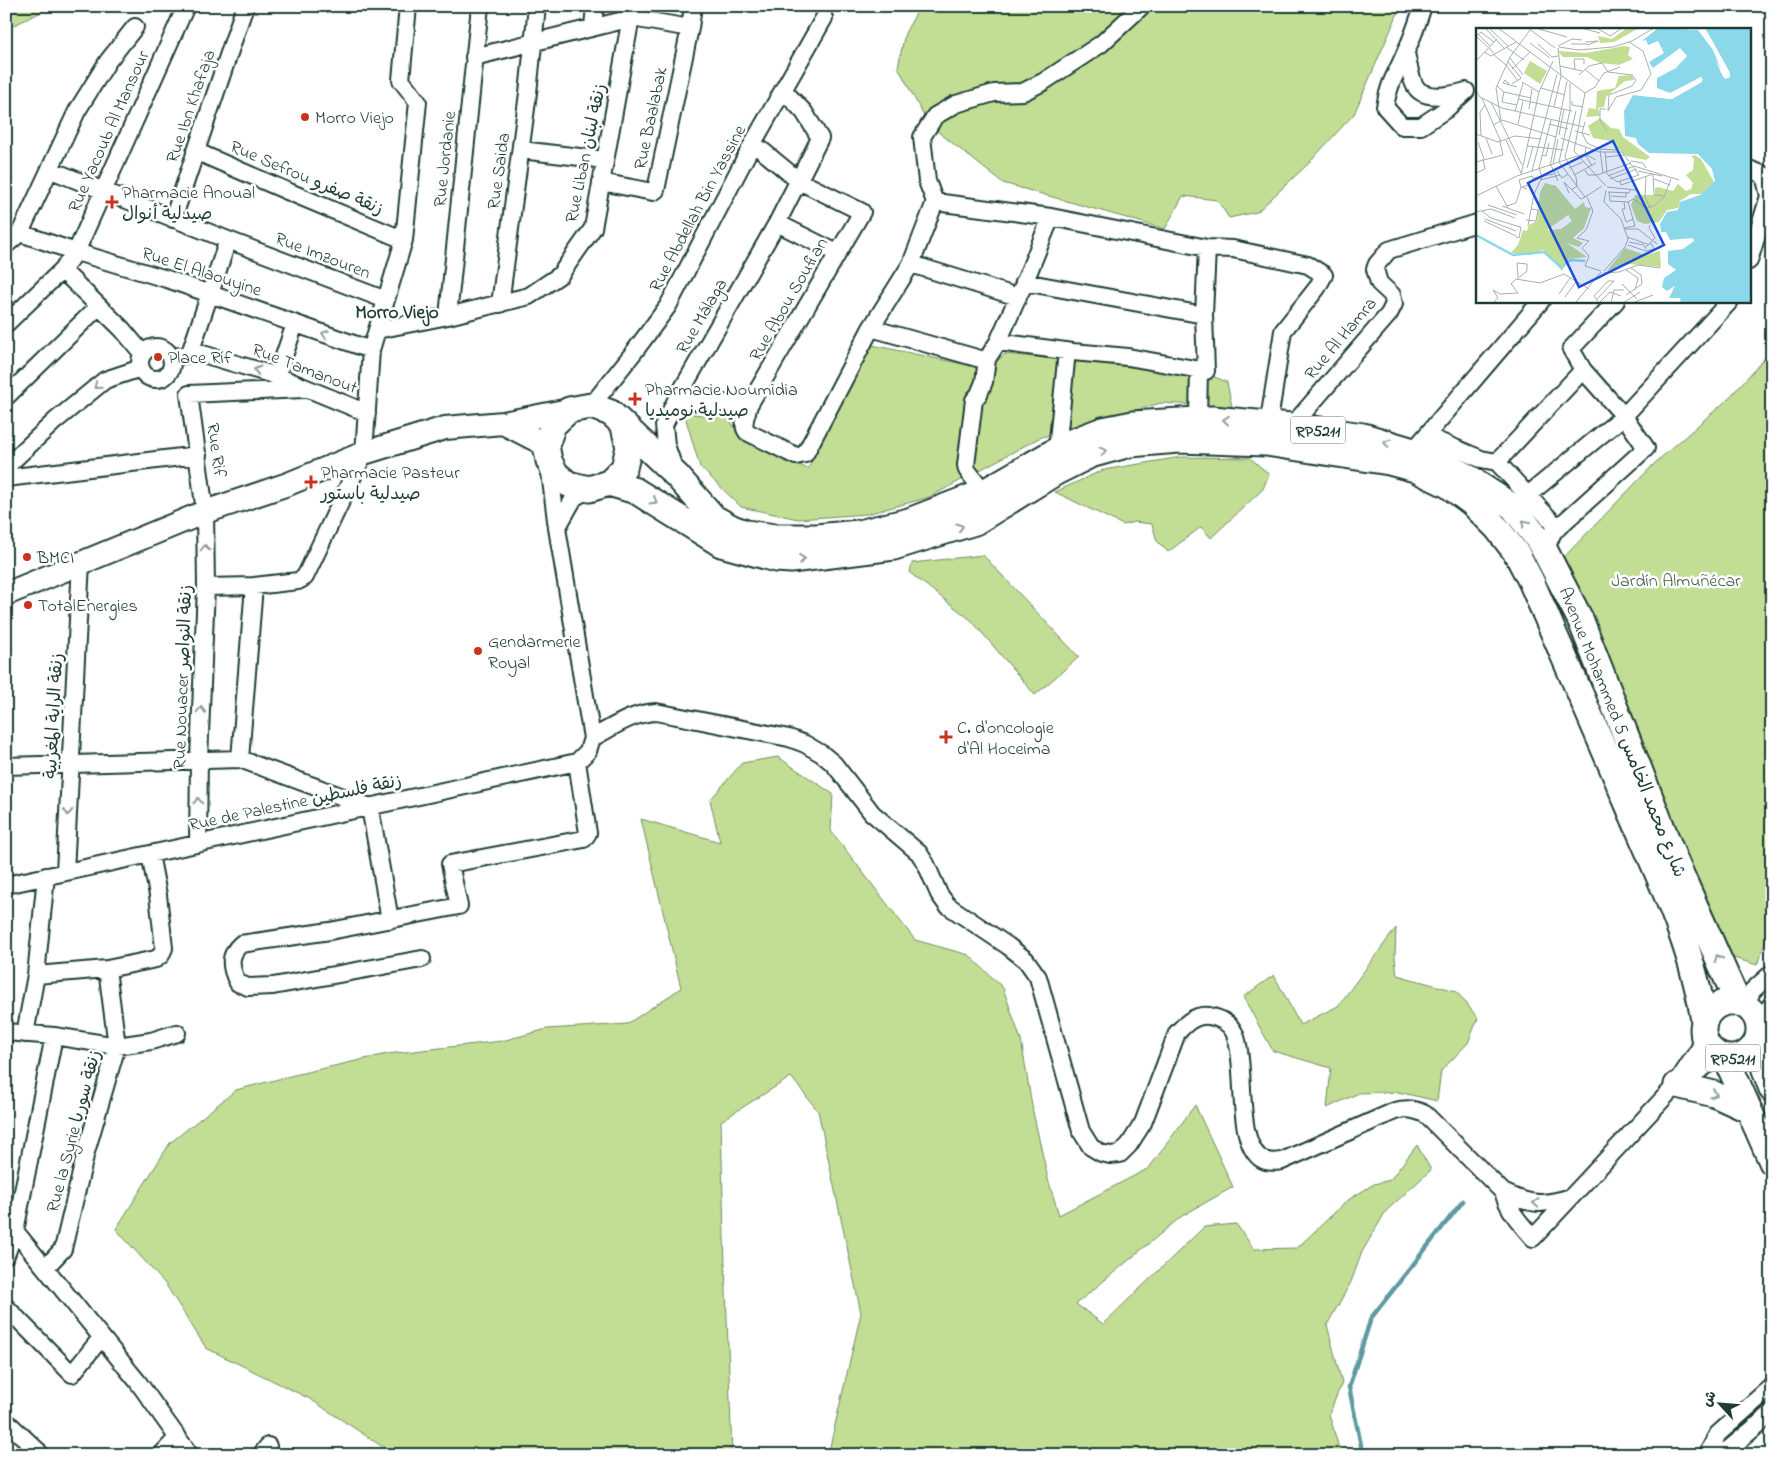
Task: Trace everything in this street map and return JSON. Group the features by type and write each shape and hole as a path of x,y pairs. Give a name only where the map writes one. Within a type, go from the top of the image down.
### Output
{"main road":[{"path":"580,408 611,413 624,427 629,447 624,468 599,486 568,484 556,474 547,453 553,425 580,408"},
{"name":"Avenue Mohammed 5 شارع محمد الخامس","path":"624,427 677,476 714,518 746,533 775,537 816,537 859,533 910,522 984,492 1071,442 1103,430 1133,424 1212,419 1275,431 1416,469 1448,485 1472,503 1497,528 1517,554 1531,581 1653,862 1686,947 1714,1044 1749,1110 1772,1162"},
{"name":"Avenue Mohammed 5 شارع محمد الخامس","path":"599,486 636,491 721,544 791,560 894,547 975,522 1056,472 1090,455 1130,444 1275,431 1363,436 1420,444 1442,463 1458,471 1513,507 1545,551 1581,620 1675,861 1754,1013 1762,1064 1772,1089"},
{"name":"RP5211","path":"1730,1002 1754,1013 1757,1042 1752,1050 1735,1058 1714,1044 1714,1008 1721,1003 1730,1002"},
{"path":"1676,1086 1714,1094 1749,1110"}],"street":[{"name":"Rue Yacoub Al Mansour","path":"6,324 62,270 76,252 186,6"},
{"name":"Rue Ibn Khafaja","path":"173,218 245,6"},
{"path":"206,588 254,586 298,581 305,576 364,454 371,350 404,240 418,102 401,80 408,6"},
{"name":"Rue Jordanie","path":"448,316 480,6"},
{"name":"Rue Saida","path":"500,304 537,6"},
{"path":"593,27 595,6"},
{"path":"474,57 593,27 633,12 690,28 693,6"},
{"path":"987,359 984,360 871,328 910,264 935,202 927,181 922,137 935,116 956,104 994,93 1023,92 1043,82 1101,44 1142,6"},
{"path":"1423,6 1406,53 1387,91 1385,107 1402,126 1421,126 1472,90"},
{"name":"Rue Liban زنقة لبنان","path":"377,330 448,316 529,296 560,275 592,228 633,12"},
{"name":"Rue Abdellah Bin Yassine","path":"580,408 634,352 668,306 753,143 824,18"},
{"path":"6,245 20,233 77,111 108,61 135,26"},
{"name":"Rue Baalabak","path":"601,182 653,192 656,190 690,28"},
{"path":"1406,53 1415,86 1422,92 1447,96 1472,90"},
{"name":"Rue Málaga","path":"677,476 666,445 664,425 676,400 777,223 820,138 804,112 783,90"},
{"path":"753,143 799,180"},
{"path":"520,150 605,160"},
{"name":"Rue Sefrou زنقة صفرو","path":"195,151 404,240"},
{"path":"1750,168 1764,175 1769,196 1750,258"},
{"name":"Rue Imzouren","path":"51,170 386,300"},
{"name":"Rue Abou Soufian","path":"799,180 862,212 749,405 744,429 796,456 805,454 871,328"},
{"path":"935,202 1051,217 1207,248 1233,249 1308,265 1324,275 1317,288 1283,331 1275,431"},
{"path":"984,492 967,470 966,465 974,400 984,382 987,359 998,342 1051,217"},
{"path":"777,223 837,254"},
{"name":"Rue Al Hamra","path":"1275,431 1389,314 1394,304 1392,295 1379,283 1375,269 1389,250 1476,223"},
{"name":"Rue El Alaouyine","path":"20,233 210,293 371,350"},
{"path":"172,358 190,352 228,240"},
{"path":"998,342 1067,352 1128,357 1206,371 1204,315 1207,248"},
{"path":"910,264 1018,297"},
{"path":"6,466 55,421 104,380 142,361 150,348 160,347 169,353 172,358 171,370 162,378 148,376 142,361 122,329 62,270"},
{"path":"1024,282 1204,315"},
{"path":"1540,302 1420,444 1497,462 1558,528"},
{"path":"1545,551 1554,532 1646,448 1624,416 1583,370 1571,349 1615,302"},
{"path":"1528,495 1624,416 1729,302"},
{"path":"6,396 99,306"},
{"path":"277,376 295,324"},
{"name":"Rue Tamanout","path":"190,352 196,352 277,376 367,413"},
{"path":"1057,450 1067,352"},
{"path":"1198,420 1199,369"},
{"path":"1497,462 1583,370"},
{"path":"167,375 188,394 307,389"},
{"name":"Rue Rif","path":"188,394 205,512"},
{"path":"676,400 749,405"},
{"path":"6,594 205,512 288,484 364,454 445,428 503,423 580,408"},
{"path":"422,959 273,986 248,987 238,983 233,974 232,960 233,951 241,944 330,931 459,906 450,864 584,839 588,833 586,751 547,453 503,423"},
{"path":"6,478 198,455"},
{"path":"557,528 574,498 599,486"},
{"name":"Rue Nouacer زنقة النواصر","path":"198,844 199,759 206,588 205,512"},
{"name":"زنقة الراية المغربية","path":"65,872 81,562"},
{"path":"240,759 254,586"},
{"name":"Rue de Palestine زنقة فلسطين","path":"6,885 370,807 586,751 630,717 646,712 656,712 789,738 805,744 834,764 872,813 919,853 939,894 947,905 1026,960 1038,977 1081,1131 1091,1147 1100,1153 1120,1154 1130,1145 1142,1123 1177,1034 1184,1025 1194,1018 1203,1016 1216,1017 1225,1022 1233,1031 1238,1047 1246,1130 1253,1150 1265,1160 1282,1161 1395,1111 1415,1109 1425,1114 1503,1192"},
{"path":"6,766 240,759 370,807 390,920"},
{"path":"36,975 107,969 156,959 161,954 164,948 158,895 150,854"},
{"path":"25,1034 36,975 46,876"},
{"name":"Rue la Syrie زنقة سوريا","path":"45,1268 63,1249 86,1152 117,1046 107,969"},
{"path":"1754,1013 1753,990 1772,973"},
{"path":"6,1032 54,1036 117,1046 151,1041 177,1033"},
{"path":"6,1255 54,1036"},
{"path":"1503,1192 1507,1206 1513,1216 1534,1238 1714,1044"},
{"path":"1676,1086 1714,1044"},
{"path":"1503,1192 1518,1200 1530,1203 1543,1204 1571,1198"},
{"path":"10,1230 45,1268 138,1382 190,1455"},
{"path":"6,1307 72,1374 101,1338"},
{"path":"1707,1454 1718,1434 1772,1386"},
{"path":"1707,1454 1729,1449 1772,1413"},
{"path":"7,1429 38,1453"},
{"path":"161,1455 178,1437"}],"green space":[{"path":"6,6 54,6 6,29"},
{"path":"920,6 1401,6 1354,114 1307,165 1257,212 1229,218 1217,200 1183,196 1165,229 1003,183 928,124 898,67 905,33"},
{"path":"872,345 987,369 1005,354 1210,375 1227,382 1232,407 1161,403 1039,438 930,497 867,514 798,519 741,507 700,467 684,413 729,418 739,436 808,469 822,438"},
{"name":"Jardín Almuñécar","path":"1772,350 1772,922 1757,965 1727,956 1563,558 1656,462 1727,400"},
{"path":"1181,457 1250,458 1269,474 1263,489 1211,538 1201,527 1168,552 1157,541 1152,524 1134,522 1123,525 1055,492 1103,470"},
{"path":"983,555 1079,657 1035,695 971,620 910,573 912,563"},
{"path":"778,757 833,794 831,831 915,940 969,955 1003,988 1021,1040 1033,1112 1048,1179 1059,1215 1149,1168 1195,1105 1233,1187 1182,1216 1076,1304 1103,1324 1204,1227 1236,1224 1254,1249 1297,1248 1348,1200 1374,1184 1390,1180 1417,1145 1431,1170 1386,1211 1362,1252 1351,1282 1327,1325 1342,1383 1329,1414 1341,1455 828,1455 861,1313 818,1111 791,1077 721,1121 732,1455 395,1455 310,1399 206,1348 166,1285 116,1229 170,1143 236,1090 387,1054 502,1041 547,1029 627,1024 681,988 641,819 720,842 710,800 742,763"},
{"path":"1396,928 1395,957 1397,975 1456,991 1478,1018 1468,1043 1441,1071 1437,1101 1398,1092 1359,1093 1327,1108 1331,1068 1273,1051 1243,997 1274,975 1300,1025 1338,1006"}],"waterway":[{"path":"1363,1455 1349,1387 1371,1318 1463,1201"}],"place":[{"name":"Morro Viejo","path":"305,117"},
{"name":"Pharmacie Anoual صيدلية أنوال","path":"112,202"},
{"name":"Place Rif","path":"158,357"},
{"name":"Pharmacie Noumidia صيدلية نوميديا","path":"635,399"},
{"name":"Pharmacie Pasteur صيدلية باستور","path":"311,482"},
{"name":"BMCI","path":"27,557"},
{"name":"TotalEnergies","path":"28,605"},
{"name":"Gendarmerie Royal","path":"478,651"},
{"name":"C. d'oncologie d'Al Hoceima","path":"946,737"}],"district":[{"name":"Morro Viejo","path":"397,311"}]}
